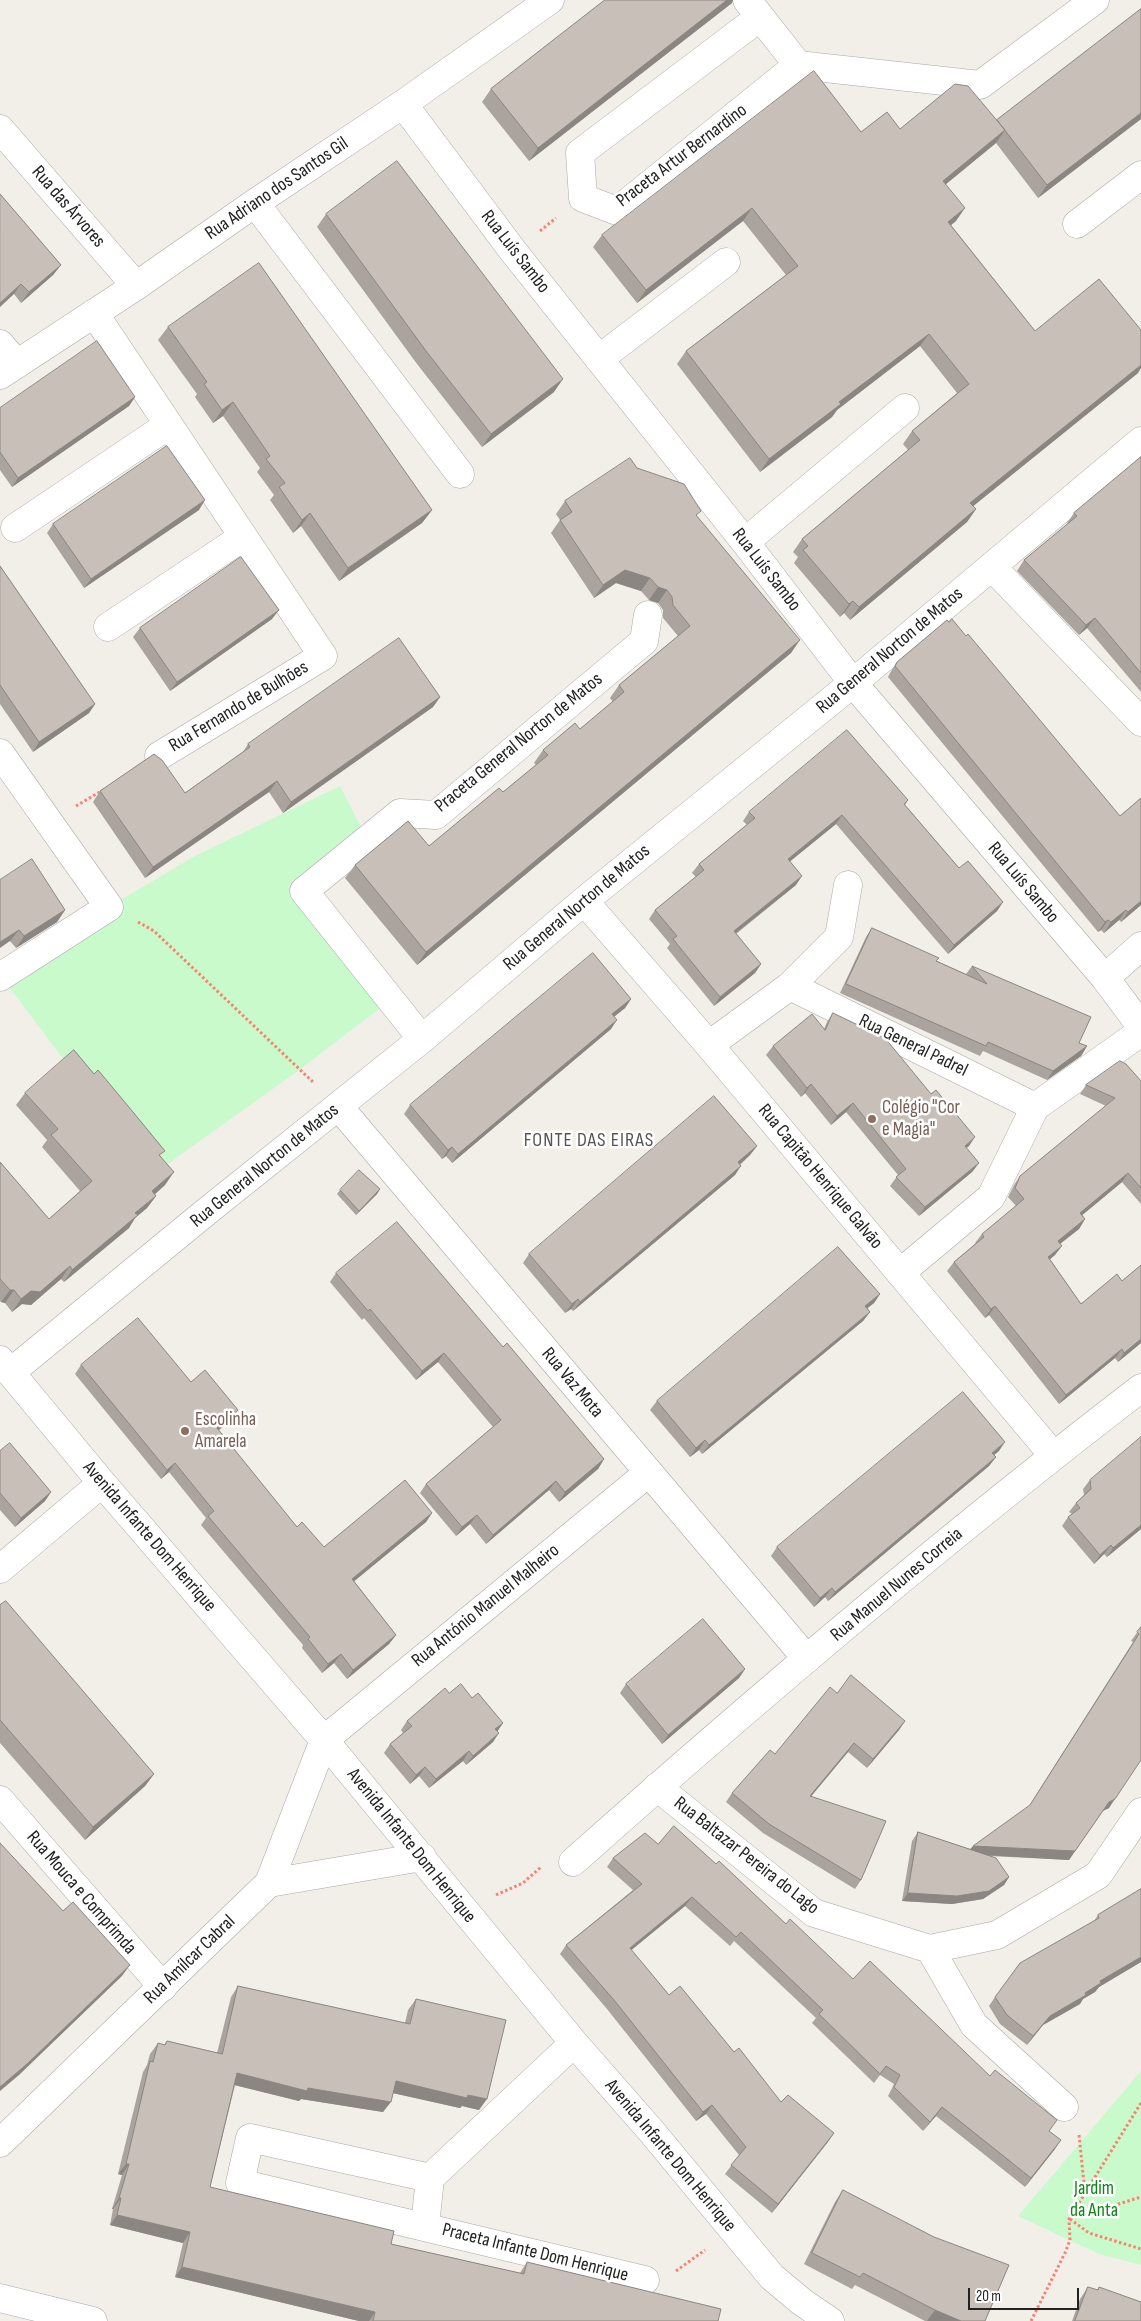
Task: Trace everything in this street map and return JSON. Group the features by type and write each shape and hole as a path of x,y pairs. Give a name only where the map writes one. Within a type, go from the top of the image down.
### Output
{"street":[{"name":"Rua Adriano dos Santos Gil","path":"6,361 94,313 136,286 255,203 403,104 550,0"},
{"path":"583,198 580,152 754,8 798,66 980,85 1095,0"},
{"name":"Praceta Artur Bernardino","path":"583,198 616,210 798,66"},
{"name":"Rua Luís Sambo","path":"403,104 513,251 745,542 853,683 1105,978 1141,1026"},
{"name":"Rua das Árvores","path":"0,129 136,286"},
{"path":"1077,224 1141,175"},
{"path":"255,203 460,474"},
{"path":"599,359 726,262"},
{"name":"Rua Fernando de Bulhões","path":"94,313 167,426 323,656 159,756"},
{"path":"745,542 905,408"},
{"path":"15,528 167,426"},
{"name":"Rua General Norton de Matos","path":"6,1366 206,1212 422,1040 584,901 853,683 1141,442"},
{"path":"108,627 243,537"},
{"path":"992,567 1141,722"},
{"name":"Praceta General Norton de Matos","path":"422,1040 304,891 400,813 436,814 644,641 648,615"},
{"path":"0,753 48,823 109,906 0,977"},
{"path":"709,1045 790,986 839,937 848,885"},
{"name":"Rua Capitão Henrique Galvão","path":"584,901 709,1045 1053,1456"},
{"path":"1105,978 1141,946"},
{"name":"Rua General Padrel","path":"790,986 1035,1107"},
{"path":"900,1274 991,1197 1035,1107 1141,1032"},
{"name":"Rua Vaz Mota","path":"339,1107 807,1659"},
{"name":"Avenida Infante Dom Henrique","path":"6,1366 102,1483 324,1740 574,2043 652,2132 772,2277 802,2302 830,2321"},
{"name":"Rua Manuel Nunes Correia","path":"579,1856 657,1786 807,1659 1053,1456 1141,1388"},
{"name":"Rua António Manuel Malheiro","path":"324,1740 648,1473"},
{"path":"0,1569 102,1483"},
{"name":"Rua Amílcar Cabral","path":"0,2143 268,1883 324,1740"},
{"name":"Rua Baltazar Pereira do Lago","path":"657,1786 814,1913 930,1949 997,1935 1098,1875 1141,1812"},
{"name":"Rua Mouca e Comprimda","path":"0,1800 162,1987"},
{"path":"268,1883 422,1857"},
{"path":"930,1949 974,2024 1064,2107"},
{"path":"430,2178 574,2043"},
{"name":"Praceta Infante Dom Henrique","path":"425,2226 430,2178 250,2138 240,2183 645,2280"},
{"path":"0,2298 94,2321"}],"path":[{"path":"513,251 583,198"},
{"path":"48,823 108,787"},
{"path":"109,906 154,931 339,1107"},
{"path":"464,1910 523,1883 552,1857 579,1856"},
{"path":"1031,2321 1070,2240 1069,2219 1141,2103"},
{"path":"1064,2107 1079,2129 1085,2193"},
{"path":"1069,2219 1141,2197"},
{"path":"1069,2219 1089,2233 1141,2250"},
{"path":"645,2280 670,2276 732,2230"}],"green space":[{"path":"340,786 362,829 304,891 391,1000 295,1073 151,1176 1,976 109,907 193,857"},
{"name":"Jardim da Anta","path":"1141,2071 1141,2265 1099,2254 1018,2216"}],"building":[{"path":"605,0 727,0 538,148 491,89"},
{"path":"1141,9 1141,113 1047,185 997,120"},
{"path":"814,71 861,132 887,112 900,129 955,84 968,86 1005,130 943,181 965,208 948,222 1035,331 1099,279 1141,330 1141,365 970,503 976,509 859,607 853,601 849,604 803,550 808,546 802,539 920,440 912,431 969,384 929,334 839,402 841,404 769,459 686,351 798,266 752,208 646,290 602,235"},
{"path":"397,161 563,379 491,434 426,351 326,214"},
{"path":"0,194 61,265 29,292 21,284 0,303"},
{"path":"259,263 432,510 348,568 310,513 302,520 279,487 285,483 266,459 270,456 233,402 222,410 204,384 207,382 168,327"},
{"path":"97,341 135,397 18,478 0,452 0,408"},
{"path":"167,446 205,500 91,579 53,524"},
{"path":"1141,457 1141,673 1095,618 1086,625 1024,560 1077,516 1074,513"},
{"path":"630,458 637,468 684,484 701,511 696,515 800,640 426,952 355,865 408,821 429,846 499,788 503,792 548,755 543,750 575,723 580,729 624,692 619,685 690,626 673,605 672,597 667,590 658,587 650,578 625,570 603,585 560,520 572,512 565,501"},
{"path":"241,557 279,610 177,682 140,628"},
{"path":"0,566 95,704 39,742 0,685"},
{"path":"952,619 966,636 968,634 1120,816 1141,798 1141,901 1128,912 1126,910 1111,922 1108,920 1105,922 895,666 897,662 947,620 949,622"},
{"path":"399,638 440,697 291,802 277,781 153,867 100,791 154,754 162,760 185,793 250,747 248,744"},
{"path":"847,730 908,800 904,804 959,868 968,861 1003,902 954,945 842,815 788,859 802,876 734,931 761,964 720,997 673,939 677,936 655,910 704,870 699,864 755,818 749,812"},
{"path":"32,859 65,910 24,936 19,930 0,942 0,880"},
{"path":"872,928 939,958 936,961 987,984 972,966 1091,1017 1079,1043 1087,1046 1053,1071 988,1042 986,1046 846,984"},
{"path":"593,953 631,999 612,1014 617,1020 458,1154 452,1147 448,1150 410,1105"},
{"path":"833,1013 885,1038 931,1094 936,1090 975,1137 965,1146 979,1163 925,1207 896,1177 906,1169 853,1103 837,1116 811,1084 807,1088 773,1046 812,1014 825,1030"},
{"path":"74,1050 94,1074 98,1070 165,1151 159,1155 174,1172 152,1191 156,1196 135,1213 138,1215 72,1270 70,1266 40,1292 31,1291 21,1299 14,1290 10,1290 0,1279 0,1162 49,1219 92,1181 51,1135 58,1129 25,1093"},
{"path":"1120,1061 1126,1064 1141,1081 1141,1188 1128,1173 1080,1213 1085,1219 1058,1241 1062,1246 1048,1257 1081,1304 1117,1274 1122,1281 1141,1265 1141,1339 1124,1353 1122,1349 1066,1395 995,1306 991,1309 954,1262 984,1237 982,1234 1024,1199 1015,1188 1020,1176 1115,1098 1086,1085"},
{"path":"714,1096 757,1146 738,1162 741,1166 580,1302 578,1299 572,1304 529,1254"},
{"path":"359,1170 380,1189 359,1211 340,1190"},
{"path":"397,1222 503,1347 507,1343 604,1459 565,1492 556,1481 493,1535 477,1515 462,1527 426,1484 501,1420 444,1353 422,1371 370,1309 368,1311 336,1273"},
{"path":"838,1247 880,1294 865,1306 870,1312 709,1445 705,1440 696,1448 657,1401"},
{"path":"138,1318 191,1382 205,1370 238,1410 217,1428 297,1527 302,1522 324,1547 405,1480 432,1513 352,1579 396,1635 353,1670 341,1654 328,1664 308,1639 310,1637 208,1516 214,1511 175,1463 167,1470 81,1365"},
{"path":"963,1392 1005,1442 992,1453 996,1457 835,1592 832,1588 820,1598 777,1547"},
{"path":"1141,1437 1141,1525 1113,1548 1111,1545 1100,1555 1068,1517 1080,1508 1076,1503 1091,1489 1090,1480"},
{"path":"10,1443 51,1492 21,1518 0,1493 0,1451"},
{"path":"6,1601 154,1774 93,1827 0,1720 0,1605"},
{"path":"703,1619 745,1669 668,1735 626,1684"},
{"path":"1141,1627 1141,1760 1115,1799 1109,1802 1075,1851 973,1846 1030,1805 1139,1634 1137,1632"},
{"path":"851,1675 905,1721 873,1759 854,1743 810,1796 886,1821 861,1880 769,1824 732,1793 770,1750 775,1754 830,1687 837,1693"},
{"path":"461,1684 472,1698 478,1693 503,1723 495,1729 499,1733 473,1756 469,1751 436,1779 425,1767 416,1775 390,1744 412,1726 407,1721 445,1688 449,1693"},
{"path":"674,1826 716,1864 719,1861 786,1924 790,1919 853,1979 870,1961 990,2076 995,2070 1057,2120 1049,2131 1061,2140 1031,2178 942,2107 930,2122 894,2087 900,2075 886,2066 880,2074 819,2014 823,2010 741,1932 736,1937 692,1897 630,1948 669,1995 680,1986 734,2052 739,2048 781,2102 788,2095 834,2133 778,2204 731,2165 746,2147 712,2105 703,2112 614,2000 566,1945 642,1884 613,1858 645,1833 658,1844"},
{"path":"918,1832 996,1858 1009,1877 989,1891 957,1896 908,1893"},
{"path":"0,1843 63,1911 73,1902 130,1965 27,2064 0,2087"},
{"path":"1141,1889 1141,1957 1100,1981 1101,1983 1085,1993 1086,1995 1050,2016 1033,2036 1007,2015 995,1997 1020,1963 1099,1918 1098,1915"},
{"path":"238,1986 410,2024 416,1999 506,2020 487,2099 468,2095 467,2098 396,2081 391,2102 308,2088 307,2091 237,2073 210,2187 394,2231 391,2244 524,2274 527,2262 721,2309 718,2321 373,2321 375,2312 182,2267 190,2232 117,2215 121,2198 119,2198 129,2164 126,2164 150,2061 153,2062 158,2043 165,2045 167,2041 222,2054"},
{"path":"843,2190 934,2237 1009,2265 985,2321 961,2321 935,2310 863,2273 860,2277 812,2253"},
{"path":"1088,2287 1098,2290 1099,2287 1141,2302 1141,2321 1075,2321"}],"place":[{"name":"Colégio \"Cor e Magia\"","path":"872,1119"},
{"name":"Escolinha Amarela","path":"185,1431"}],"district":[{"name":"FONTE DAS EIRAS","path":"589,1141"}]}
